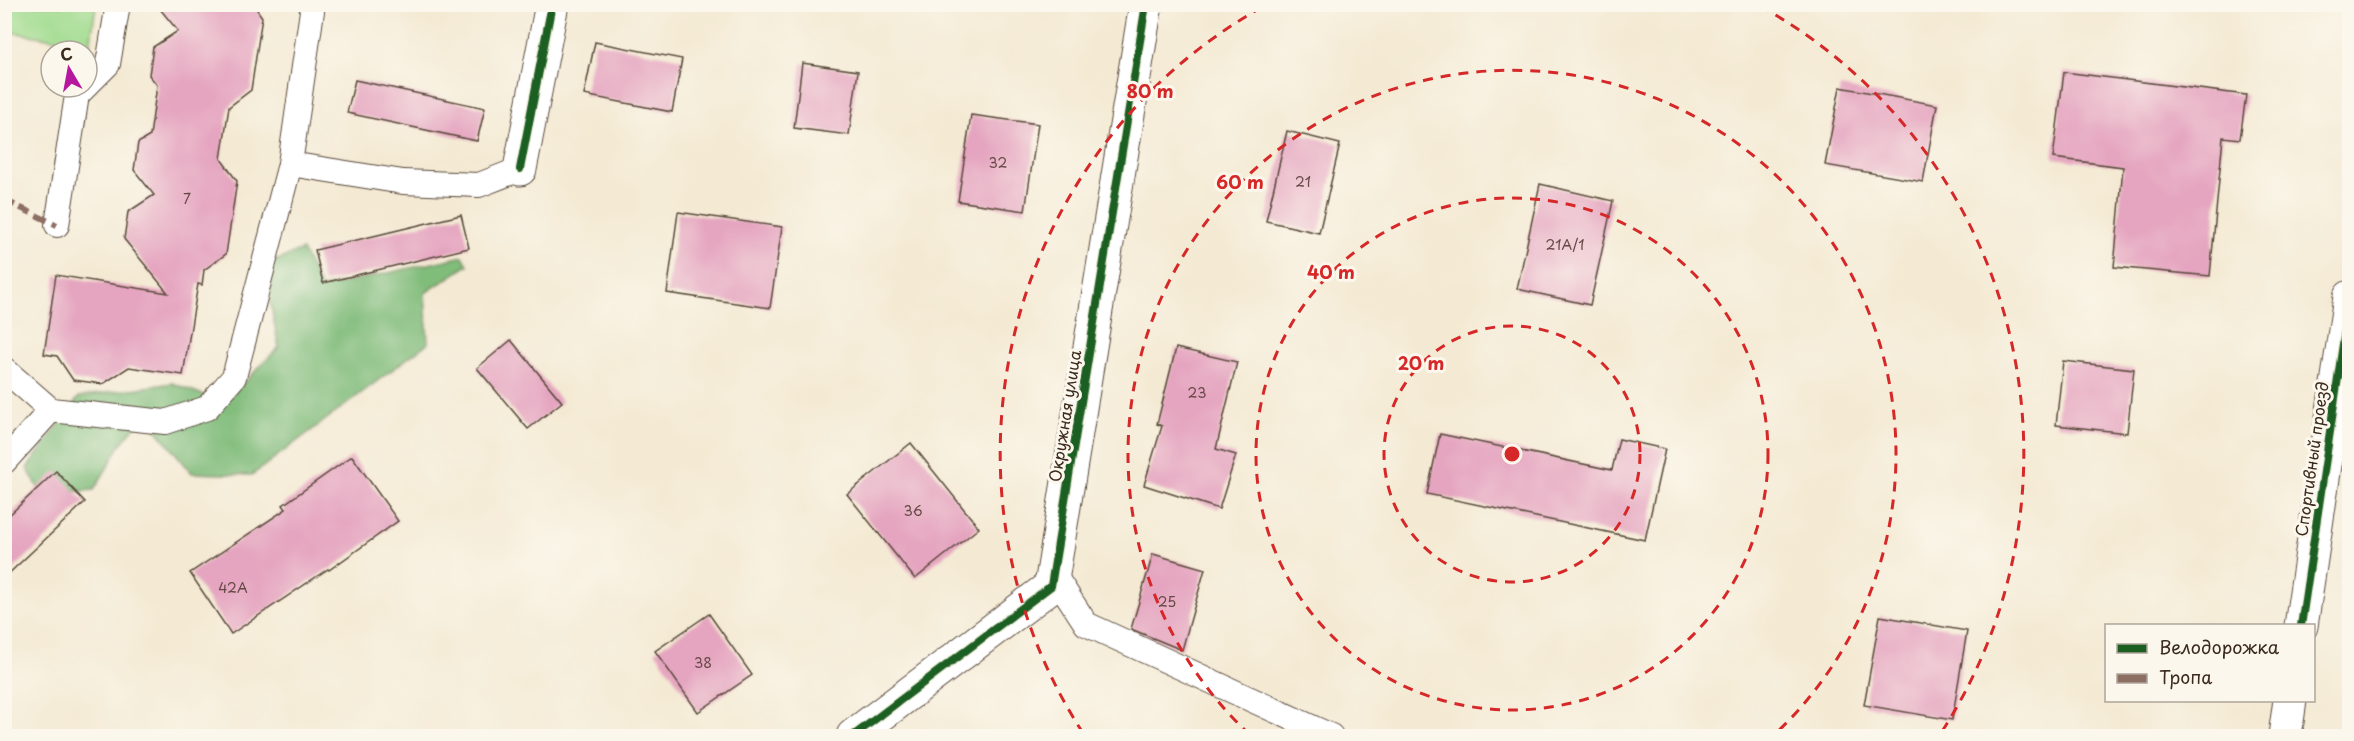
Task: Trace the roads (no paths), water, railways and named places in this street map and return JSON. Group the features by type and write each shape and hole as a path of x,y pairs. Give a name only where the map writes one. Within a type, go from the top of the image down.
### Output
{"street":[{"path":"520,169 552,4"},
{"name":"Окружная улица","path":"853,736 1051,586 1146,4"},
{"name":"Спортивный проезд","path":"2301,624 2349,297"},
{"path":"2284,736 2290,702"}],"lane":[{"path":"99,73 108,64 118,4"},
{"path":"4,369 51,410 165,422 207,408 234,377 290,164 314,4"},
{"path":"57,225 76,99"},
{"path":"290,164 403,182 479,185 520,169"},
{"path":"4,462 51,410"},
{"path":"1053,573 1086,624 1331,736"}]}
